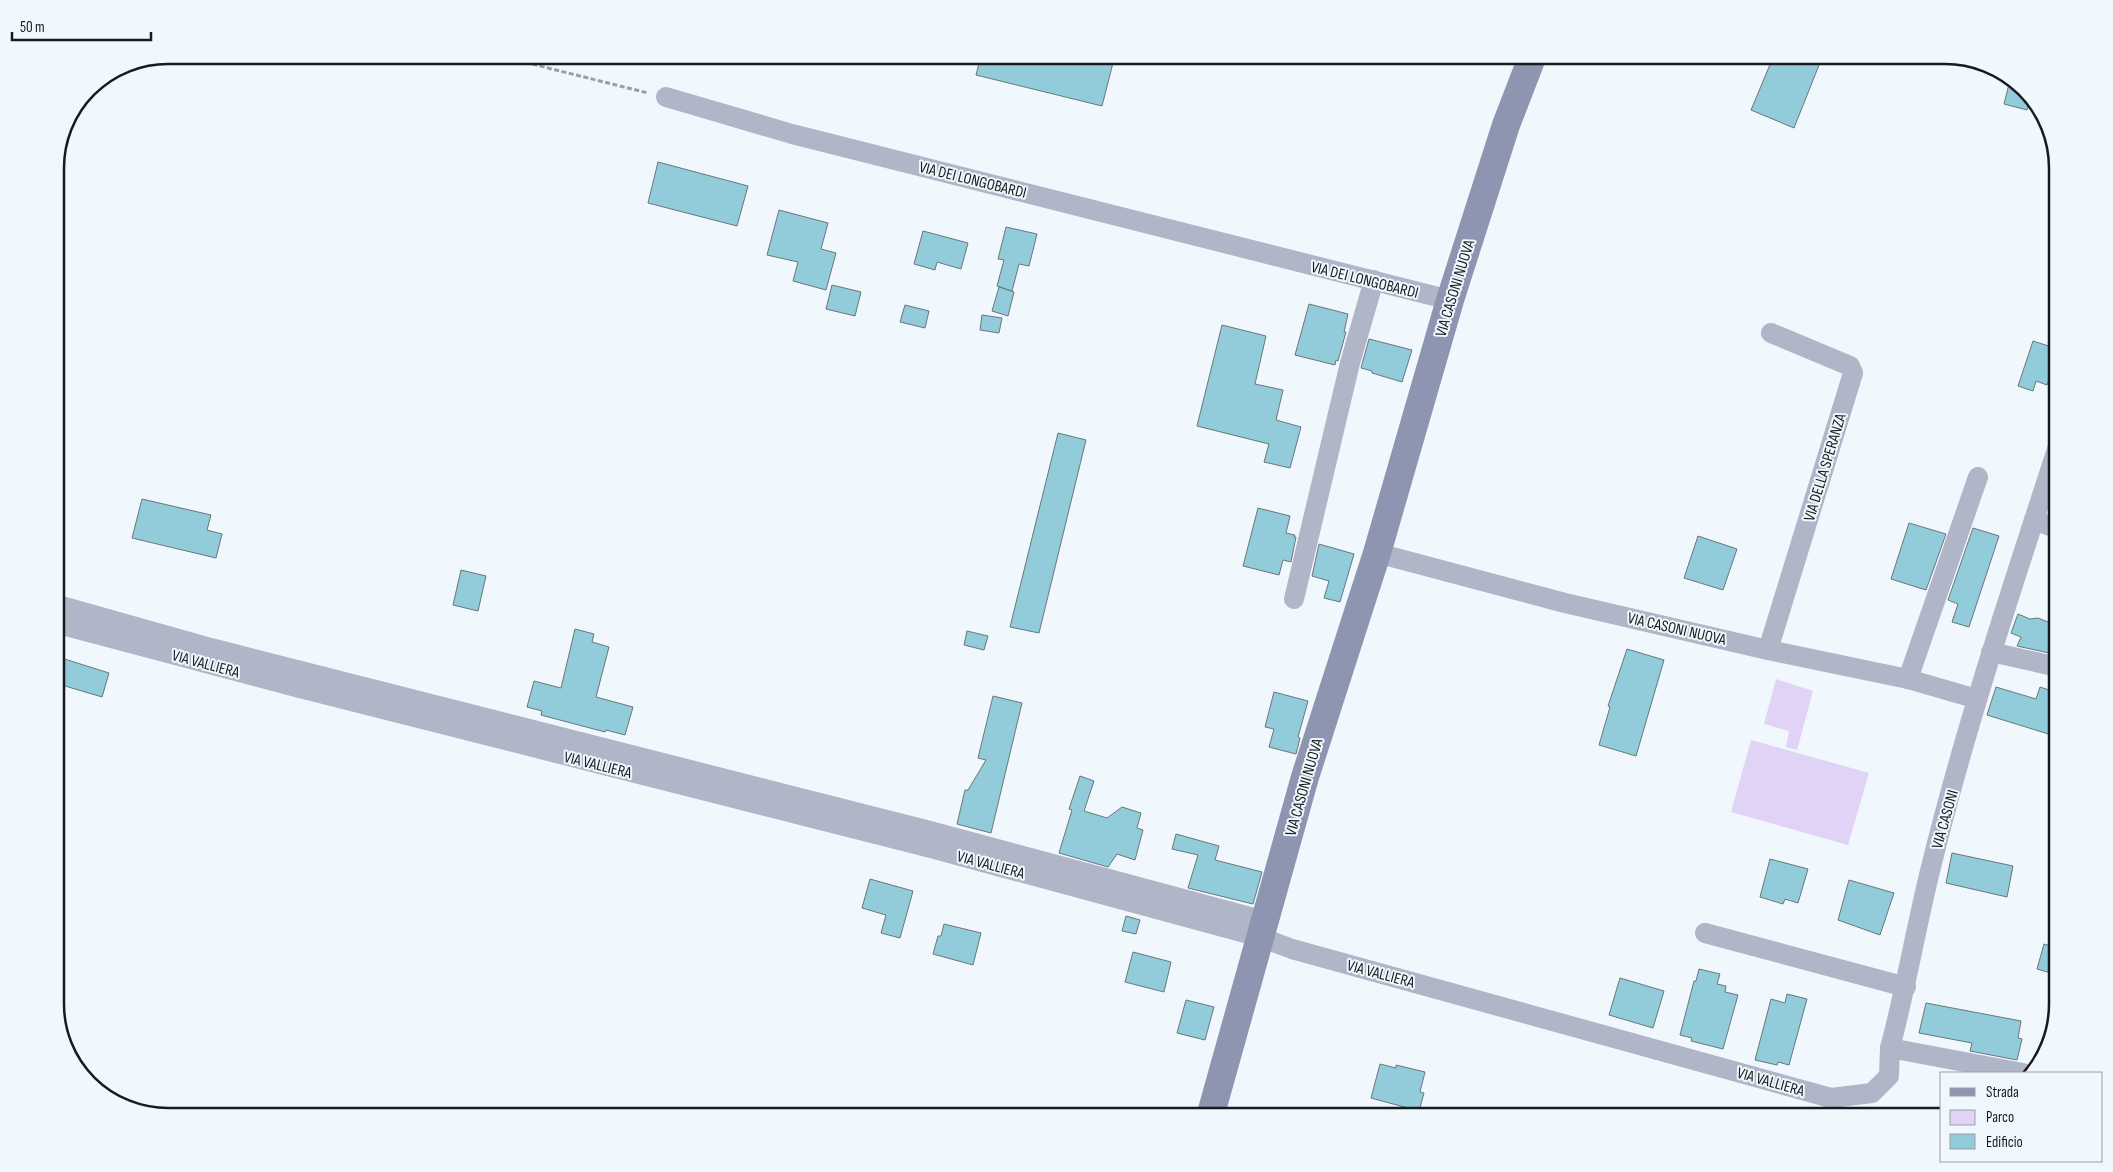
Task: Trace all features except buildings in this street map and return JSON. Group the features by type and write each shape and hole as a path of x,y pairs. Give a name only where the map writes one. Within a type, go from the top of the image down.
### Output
{"main road":[{"name":"VIA CASONI NUOVA","path":"1212,1108 1305,777 1377,553 1450,300 1506,125 1530,64"}],"street":[{"name":"VIA DEI LONGOBARDI","path":"666,98 802,136 1006,186 1284,259 1450,300"},
{"path":"1294,599 1350,363 1374,280"},
{"name":"VIA DELLA SPERANZA","path":"1768,650 1853,372 1850,366 1771,333"},
{"name":"VIA CASONI","path":"1890,1048 1906,987 1930,867 1991,652 2049,474"},
{"path":"1908,679 1978,477"},
{"path":"2034,520 2049,526"},
{"name":"VIA CASONI NUOVA","path":"1377,553 1565,603 1768,650 1908,679 1977,699"},
{"name":"VIA VALLIERA","path":"64,607 221,651 1262,929 1292,949 1831,1098 1872,1093 1889,1076 1890,1048"},
{"name":"VIA VALLIERA","path":"64,625 300,688 931,840"},
{"path":"1991,652 2049,665"},
{"path":"1705,933 1906,987"},
{"path":"1890,1048 2019,1072"}],"path":[{"path":"532,64 666,98"}],"green space":[{"path":"1776,679 1813,691 1797,750 1786,747 1789,731 1764,724"},
{"path":"1751,740 1869,773 1848,845 1731,812"}]}
